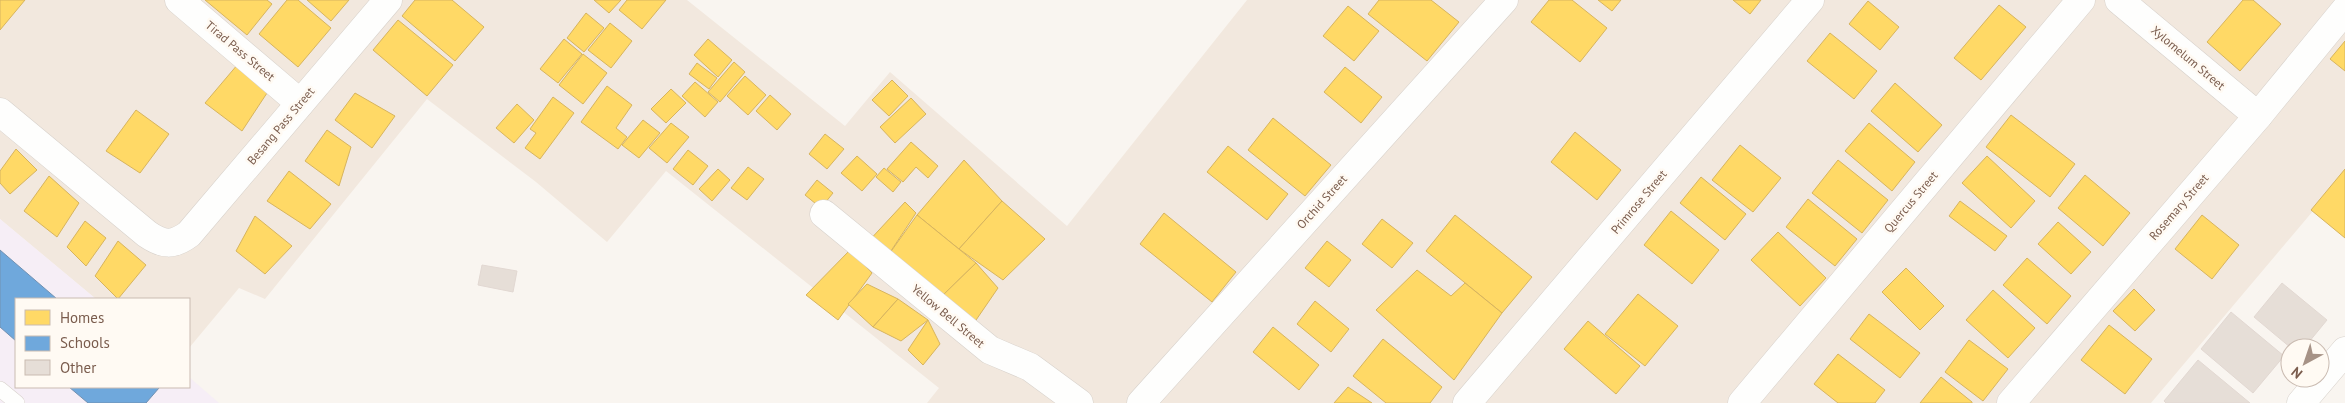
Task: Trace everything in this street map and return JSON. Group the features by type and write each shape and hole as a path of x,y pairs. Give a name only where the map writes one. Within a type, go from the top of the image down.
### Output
{"street":[{"name":"Tirad Pass Street","path":"180,0 300,103"},
{"name":"Besang Pass Street","path":"0,112 147,234 157,241 169,245 189,234 388,0"},
{"name":"Orchid Street","path":"1141,403 1504,0"},
{"name":"Primrose Street","path":"1467,403 1810,0"},
{"name":"Quercus Street","path":"1742,403 2081,0"},
{"name":"Xylomelum Street","path":"2119,0 2258,116"},
{"name":"Rosemary Street","path":"2011,403 2258,116 2345,10"},
{"name":"Yellow Bell Street","path":"824,214 990,350 1003,358 1030,367 1079,403"},
{"path":"2301,403 2345,351"}],"lane":[{"path":"0,389 17,403"}],"shaded area":[{"path":"0,0 687,0 845,126 890,72 1067,226 1247,0 2345,0 2345,173 2151,403 927,403 939,388 666,171 607,242 536,182 427,99 265,299 239,288 190,347 190,298 95,298 0,219"},
{"path":"0,219 95,298 15,298 15,388 190,388 190,378 219,403 0,403"}],"building: Homes":[{"path":"0,0 25,0 0,30"},
{"path":"205,0 267,0 272,4 247,35"},
{"path":"287,0 298,0 331,28 298,67 259,34"},
{"path":"307,0 349,0 331,21"},
{"path":"415,0 452,0 484,27 455,61 402,16"},
{"path":"594,0 621,0 609,13"},
{"path":"627,0 666,0 642,29 619,10"},
{"path":"1379,0 1431,0 1459,22 1427,61 1368,14"},
{"path":"1549,0 1572,0 1607,28 1580,62 1531,22"},
{"path":"1598,0 1621,0 1612,11"},
{"path":"1733,0 1761,0 1750,14"},
{"path":"2243,0 2253,0 2281,24 2240,71 2207,42"},
{"path":"1868,1 1899,27 1880,50 1849,24"},
{"path":"1999,5 2026,27 1981,80 1954,58"},
{"path":"1348,6 1379,31 1354,61 1323,36"},
{"path":"586,13 604,28 584,52 567,38"},
{"path":"398,20 453,65 427,96 373,50"},
{"path":"610,23 632,41 611,68 588,50"},
{"path":"1830,33 1877,71 1854,99 1807,61"},
{"path":"564,39 582,54 558,83 540,69"},
{"path":"708,39 732,60 718,77 694,55"},
{"path":"2345,41 2345,71 2330,59"},
{"path":"583,54 607,73 583,104 559,85"},
{"path":"734,62 745,72 720,102 708,92"},
{"path":"697,63 717,78 709,89 689,74"},
{"path":"238,64 269,90 242,131 205,103"},
{"path":"1345,67 1382,97 1361,123 1324,92"},
{"path":"745,76 766,95 748,115 727,96"},
{"path":"892,80 908,96 889,116 872,100"},
{"path":"695,82 718,102 705,117 682,96"},
{"path":"1895,83 1942,125 1918,152 1871,111"},
{"path":"607,86 632,105 616,128 627,137 618,149 581,122"},
{"path":"671,89 686,103 666,123 651,109"},
{"path":"355,93 395,116 372,148 335,120"},
{"path":"770,95 791,114 777,130 756,111"},
{"path":"553,97 574,113 540,159 525,148 536,133 530,129"},
{"path":"911,98 926,114 895,143 880,127"},
{"path":"517,104 534,120 514,143 496,128"},
{"path":"136,110 169,134 140,173 106,151"},
{"path":"2011,115 2075,164 2050,197 1986,147"},
{"path":"1273,118 1331,165 1305,196 1248,150"},
{"path":"643,120 660,133 639,158 622,145"},
{"path":"671,123 689,137 667,163 649,148"},
{"path":"1869,123 1915,162 1892,191 1845,151"},
{"path":"327,130 351,147 339,186 305,161"},
{"path":"1575,132 1621,170 1597,200 1551,162"},
{"path":"825,134 844,149 827,169 809,154"},
{"path":"911,142 938,166 928,178 916,167 903,182 887,169"},
{"path":"1740,145 1781,178 1753,212 1712,180"},
{"path":"1228,146 1288,194 1267,220 1207,172"},
{"path":"16,149 37,170 10,194 0,183 0,171"},
{"path":"688,150 708,166 693,185 673,169"},
{"path":"857,156 877,174 862,191 841,173"},
{"path":"1987,156 2035,201 2011,228 1962,183"},
{"path":"964,160 1002,201 959,249 917,215"},
{"path":"1838,160 1888,200 1862,233 1812,193"},
{"path":"748,167 764,179 747,200 731,188"},
{"path":"884,168 901,182 893,192 876,177"},
{"path":"718,169 730,180 712,201 699,189"},
{"path":"2345,169 2345,238 2311,210"},
{"path":"289,171 331,204 310,229 267,201"},
{"path":"2085,175 2130,213 2103,246 2058,208"},
{"path":"49,176 79,203 57,237 24,211"},
{"path":"1701,177 1746,214 1725,240 1680,203"},
{"path":"817,180 833,193 821,208 805,195"},
{"path":"1808,199 1857,239 1835,266 1786,227"},
{"path":"1002,201 1045,239 1003,280 959,249"},
{"path":"1960,201 2007,236 1995,251 1949,216"},
{"path":"905,202 916,213 885,260 866,244"},
{"path":"1671,211 1719,250 1692,284 1644,245"},
{"path":"1164,213 1236,272 1212,302 1140,244"},
{"path":"917,215 976,263 940,298 887,257"},
{"path":"1455,215 1532,277 1502,313 1426,251"},
{"path":"2202,215 2239,245 2212,279 2175,249"},
{"path":"255,216 292,246 265,274 236,251"},
{"path":"1382,219 1413,243 1392,268 1362,244"},
{"path":"85,221 106,238 86,266 67,247"},
{"path":"2058,222 2091,252 2071,274 2038,244"},
{"path":"1778,232 1826,278 1800,306 1751,260"},
{"path":"118,241 146,265 119,298 95,276"},
{"path":"1327,241 1351,260 1329,287 1305,268"},
{"path":"850,250 872,273 838,320 806,295"},
{"path":"2027,258 2071,296 2047,324 2003,285"},
{"path":"976,263 998,288 974,323 940,298"},
{"path":"1906,268 1944,306 1920,330 1882,292"},
{"path":"1417,270 1451,296 1465,283 1502,313 1454,380 1376,310"},
{"path":"867,284 898,299 873,327 848,304"},
{"path":"2134,289 2155,310 2135,331 2113,311"},
{"path":"1993,290 2035,328 2008,358 1966,320"},
{"path":"1638,294 1678,326 1645,366 1605,334"},
{"path":"898,299 928,320 901,341 873,327"},
{"path":"1315,301 1349,329 1331,352 1297,324"},
{"path":"1869,314 1920,353 1900,378 1850,339"},
{"path":"928,320 940,344 923,365 908,350"},
{"path":"1588,321 1640,366 1616,394 1564,349"},
{"path":"2109,325 2152,359 2125,394 2081,360"},
{"path":"1273,327 1319,365 1299,390 1253,352"},
{"path":"1383,339 1442,387 1430,403 1386,403 1353,376"},
{"path":"1969,340 2008,369 1983,401 1945,372"},
{"path":"1838,354 1885,390 1875,403 1838,403 1814,384"},
{"path":"1941,377 1972,402 1972,403 1920,403"},
{"path":"1348,387 1372,403 1334,403"}],"building: Schools":[{"path":"0,250 56,298 15,298 15,340 0,327"},
{"path":"70,388 159,388 146,403 88,403"}],"building: Other":[{"path":"482,265 517,271 513,292 478,285"},
{"path":"2282,283 2327,320 2312,338 2280,339 2254,317"},
{"path":"2231,312 2280,353 2280,361 2253,393 2201,349"},
{"path":"2198,360 2250,403 2166,403 2164,401"}]}
